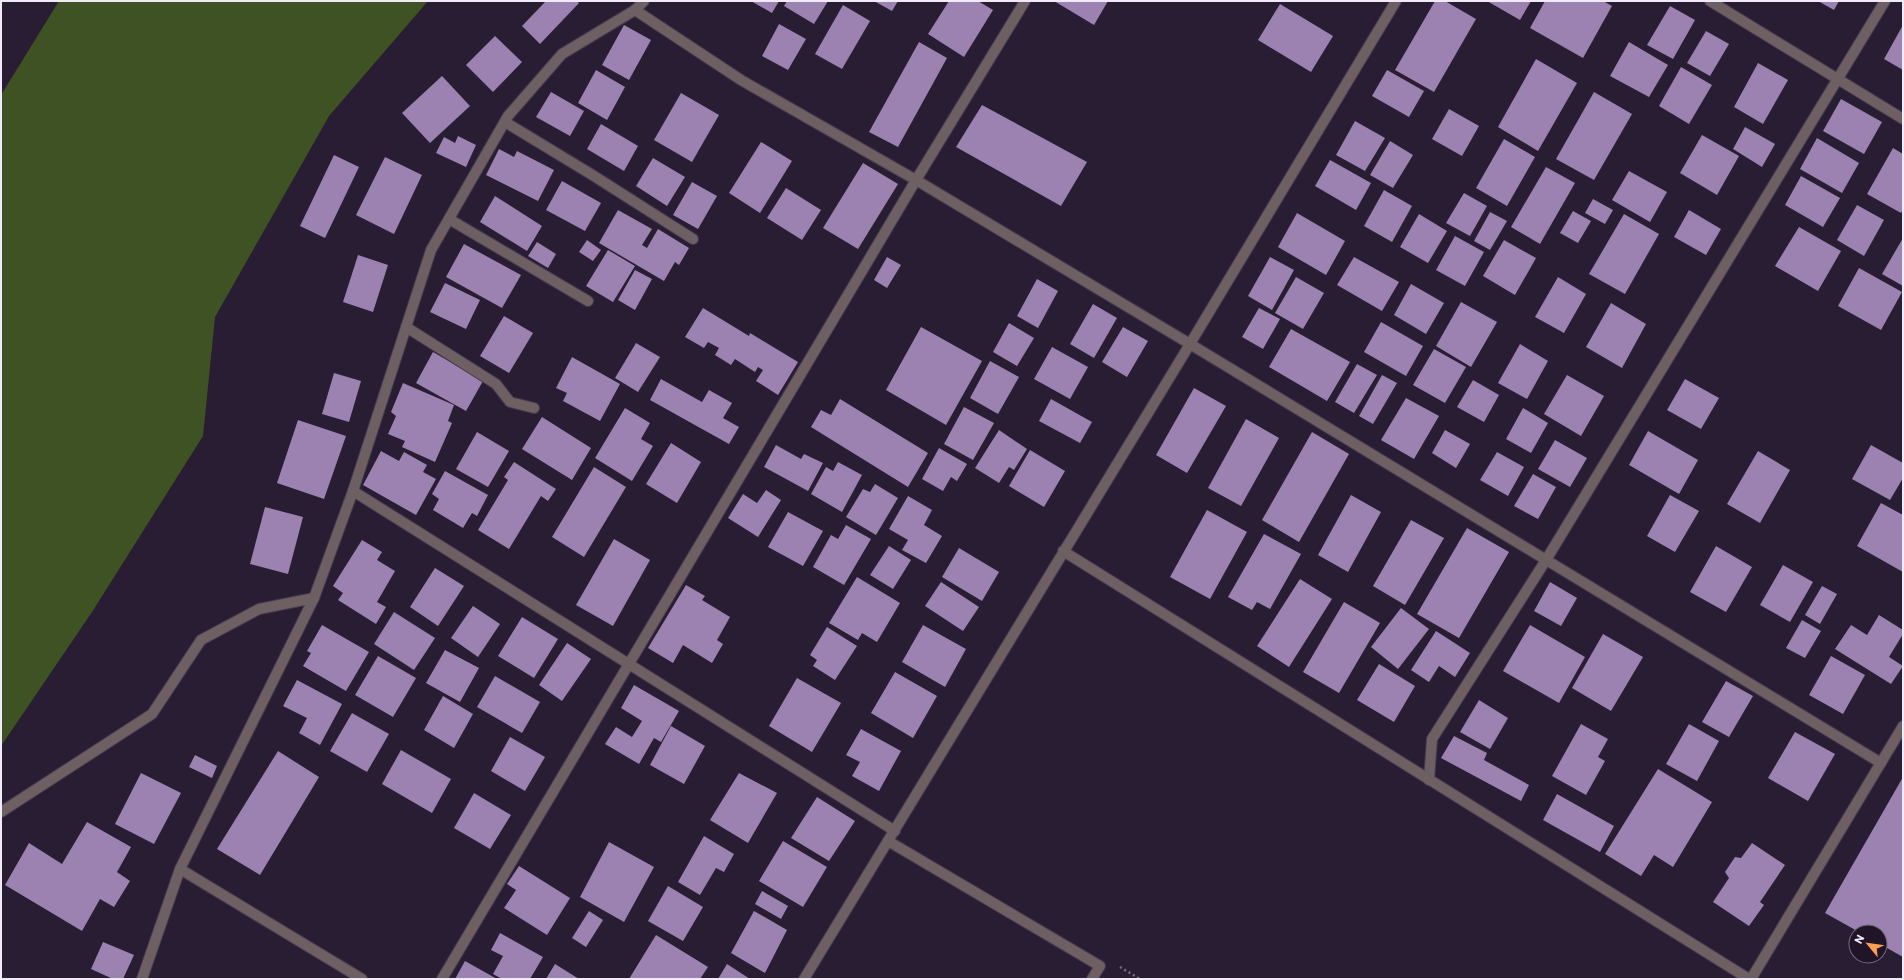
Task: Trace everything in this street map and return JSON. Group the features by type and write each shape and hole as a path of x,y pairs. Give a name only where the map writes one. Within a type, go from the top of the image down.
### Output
{"street":[{"path":"142,979 180,869 314,598 353,491 431,250 505,122 562,54 635,10 644,1"},
{"path":"442,979 916,180 1026,1"},
{"path":"804,979 1190,344 1396,1"},
{"path":"1710,1 1903,118"},
{"path":"1429,780 1432,739 1546,560 1885,1"},
{"path":"635,10 741,80 916,180 1881,762"},
{"path":"505,122 692,238"},
{"path":"449,219 588,301"},
{"path":"406,327 496,384 510,402 534,408"},
{"path":"353,491 895,831"},
{"path":"1063,551 1750,979 1903,726"},
{"path":"1,812 152,714 201,640 259,609 314,598"},
{"path":"888,841 1100,966 1092,979"},
{"path":"180,869 362,979"}],"green space":[{"path":"59,1 428,1 329,116 215,317 203,436 92,612 1,746 1,95"}],"building":[{"path":"546,1 577,1 579,3 540,44 522,26"},
{"path":"751,1 779,1 772,13"},
{"path":"787,1 828,1 814,24 784,6"},
{"path":"874,1 898,1 892,11"},
{"path":"949,1 978,1 993,10 964,57 928,34"},
{"path":"1054,1 1108,1 1094,25"},
{"path":"1435,1 1445,1 1476,19 1434,92 1395,70"},
{"path":"1487,1 1531,1 1520,20"},
{"path":"1545,1 1603,1 1612,6 1583,58 1530,28"},
{"path":"1818,1 1839,1 1834,10"},
{"path":"1280,4 1333,36 1311,72 1258,40"},
{"path":"843,5 870,21 842,69 815,54"},
{"path":"1670,6 1695,20 1673,59 1647,45"},
{"path":"779,24 806,39 788,70 762,56"},
{"path":"624,25 651,40 629,80 602,65"},
{"path":"1903,25 1903,70 1884,59"},
{"path":"1706,31 1729,44 1710,76 1687,63"},
{"path":"495,36 522,62 493,92 466,65"},
{"path":"919,42 947,58 898,147 869,132"},
{"path":"1629,42 1668,65 1649,97 1610,76"},
{"path":"1536,59 1577,83 1538,151 1498,127"},
{"path":"1758,63 1788,80 1763,124 1734,107"},
{"path":"1681,67 1712,85 1689,124 1659,106"},
{"path":"596,70 625,87 607,120 578,103"},
{"path":"1387,70 1424,91 1409,117 1372,96"},
{"path":"442,76 470,106 430,143 402,113"},
{"path":"551,92 584,111 570,136 536,117"},
{"path":"1594,92 1632,114 1594,180 1556,159"},
{"path":"681,93 719,115 692,162 654,140"},
{"path":"1841,99 1882,122 1864,154 1823,131"},
{"path":"982,105 1087,162 1061,206 956,147"},
{"path":"1449,109 1479,126 1462,156 1432,139"},
{"path":"1355,121 1385,138 1365,171 1336,155"},
{"path":"601,124 638,146 624,171 587,149"},
{"path":"1745,127 1775,144 1762,167 1733,149"},
{"path":"1702,135 1739,156 1717,195 1680,173"},
{"path":"458,136 476,145 466,167 436,153 444,137 455,143"},
{"path":"1817,138 1859,163 1842,193 1800,169"},
{"path":"1504,139 1535,157 1507,206 1476,188"},
{"path":"1390,141 1413,155 1393,188 1370,175"},
{"path":"761,142 792,161 760,213 729,193"},
{"path":"1893,148 1903,154 1903,209 1901,213 1867,194"},
{"path":"499,149 514,157 517,151 554,170 538,201 486,175"},
{"path":"334,155 359,167 325,238 300,226"},
{"path":"385,157 422,175 394,234 356,215"},
{"path":"653,158 685,177 667,206 636,186"},
{"path":"1330,160 1371,183 1356,210 1315,186"},
{"path":"863,163 898,184 858,249 823,228"},
{"path":"1546,167 1575,183 1540,244 1511,227"},
{"path":"1629,171 1667,192 1650,222 1612,200"},
{"path":"1801,176 1840,198 1823,227 1785,205"},
{"path":"562,181 601,203 585,231 546,210"},
{"path":"692,182 717,196 698,229 673,215"},
{"path":"786,188 821,210 802,240 767,218"},
{"path":"1384,190 1412,206 1392,242 1364,226"},
{"path":"1464,193 1487,206 1470,236 1446,223"},
{"path":"495,196 542,226 527,251 480,222"},
{"path":"1593,199 1613,210 1605,224 1585,213"},
{"path":"1857,205 1884,220 1864,256 1837,240"},
{"path":"618,210 652,229 642,245 647,248 658,229 689,248 679,265 675,262 664,281 599,243"},
{"path":"1689,210 1721,229 1706,255 1674,237"},
{"path":"1573,211 1591,221 1578,243 1560,233"},
{"path":"1490,212 1507,221 1490,250 1474,241"},
{"path":"1297,213 1345,241 1326,275 1278,247"},
{"path":"1419,214 1447,231 1428,263 1400,247"},
{"path":"1624,214 1659,234 1625,294 1589,274"},
{"path":"1799,227 1841,251 1818,291 1775,266"},
{"path":"1455,236 1484,252 1465,286 1436,270"},
{"path":"1903,238 1903,286 1882,274"},
{"path":"587,240 601,250 593,261 579,252"},
{"path":"1504,240 1536,258 1515,295 1483,276"},
{"path":"537,242 556,254 548,268 528,256"},
{"path":"464,244 521,275 502,308 446,277"},
{"path":"608,250 635,266 613,302 586,286"},
{"path":"358,255 388,265 373,312 343,302"},
{"path":"887,257 901,265 887,288 874,280"},
{"path":"1270,257 1294,270 1272,310 1248,296"},
{"path":"1354,257 1399,282 1382,311 1337,285"},
{"path":"1859,268 1902,292 1881,330 1838,306"},
{"path":"635,270 652,279 635,310 618,300"},
{"path":"1296,277 1324,293 1303,329 1275,313"},
{"path":"1558,277 1586,294 1564,333 1535,317"},
{"path":"1037,279 1058,291 1038,328 1017,316"},
{"path":"445,283 480,300 466,329 430,312"},
{"path":"1411,284 1444,303 1426,334 1394,315"},
{"path":"1461,302 1497,322 1471,367 1436,346"},
{"path":"1611,303 1646,324 1622,368 1586,347"},
{"path":"1093,304 1117,318 1094,358 1070,344"},
{"path":"703,308 749,336 750,333 798,362 778,395 756,381 763,370 758,367 755,372 735,359 731,365 715,355 719,348 708,342 704,348 685,337"},
{"path":"1259,308 1280,319 1263,349 1242,337"},
{"path":"504,316 533,333 509,373 480,356"},
{"path":"1381,322 1423,346 1406,376 1364,352"},
{"path":"1009,323 1034,338 1017,366 993,352"},
{"path":"921,327 982,361 946,425 886,390"},
{"path":"1123,327 1148,341 1127,377 1102,362"},
{"path":"1291,329 1350,362 1327,401 1269,367"},
{"path":"636,343 660,357 638,392 615,378"},
{"path":"1520,344 1548,361 1527,399 1498,383"},
{"path":"1052,347 1088,367 1070,399 1034,379"},
{"path":"1434,349 1466,367 1445,403 1413,385"},
{"path":"433,352 483,381 466,411 416,383"},
{"path":"572,357 620,384 600,421 563,401 567,393 556,388"},
{"path":"990,361 1019,377 998,414 970,398"},
{"path":"1357,364 1377,375 1354,413 1335,402"},
{"path":"334,373 361,381 349,422 322,414"},
{"path":"1382,375 1397,383 1373,424 1359,416"},
{"path":"1567,375 1604,396 1581,436 1544,414"},
{"path":"661,379 702,402 709,390 732,403 723,418 739,427 729,444 650,400"},
{"path":"1685,379 1719,398 1701,429 1667,410"},
{"path":"1473,380 1499,395 1484,422 1457,407"},
{"path":"403,383 454,405 448,421 452,423 435,462 402,447 405,441 388,434 396,416 391,412"},
{"path":"1194,388 1226,406 1187,473 1156,455"},
{"path":"1406,398 1439,416 1414,459 1381,440"},
{"path":"840,399 928,453 908,487 811,427 821,410 831,415"},
{"path":"1051,399 1092,422 1080,443 1039,421"},
{"path":"964,407 994,423 973,460 944,444"},
{"path":"625,408 650,423 641,439 653,446 632,481 595,458"},
{"path":"1523,408 1548,423 1531,453 1506,439"},
{"path":"542,417 591,448 572,480 522,449"},
{"path":"1246,419 1279,438 1241,506 1208,488"},
{"path":"298,420 346,436 324,499 277,483"},
{"path":"999,430 1027,449 1014,470 1009,467 999,483 975,468"},
{"path":"1445,430 1470,444 1456,468 1432,453"},
{"path":"1648,431 1698,460 1679,494 1629,465"},
{"path":"477,432 509,451 488,487 456,469"},
{"path":"1312,432 1349,454 1299,542 1262,520"},
{"path":"1555,440 1587,458 1570,487 1538,469"},
{"path":"671,443 701,462 677,503 646,484"},
{"path":"776,445 801,459 804,454 823,463 808,491 764,467"},
{"path":"1871,445 1903,463 1903,478 1890,500 1852,479"},
{"path":"939,448 967,464 957,481 951,477 943,491 922,479"},
{"path":"1030,450 1065,471 1044,507 1009,486"},
{"path":"381,451 399,461 404,452 427,465 423,472 436,479 416,515 363,485"},
{"path":"1758,451 1790,470 1760,523 1727,504"},
{"path":"1497,452 1524,467 1508,496 1480,480"},
{"path":"514,462 556,489 548,501 541,496 509,549 478,530 508,480 504,477"},
{"path":"838,462 862,475 842,512 811,494 826,467 833,471"},
{"path":"594,467 626,487 584,557 552,537"},
{"path":"445,471 488,495 477,516 472,513 463,528 433,510 439,499 432,494"},
{"path":"1533,474 1556,487 1538,519 1514,506"},
{"path":"875,484 898,498 876,535 846,517 863,489 870,492"},
{"path":"766,490 781,500 758,537 728,518 743,494 757,503"},
{"path":"1351,495 1381,512 1348,572 1318,555"},
{"path":"1670,495 1699,511 1675,552 1647,536"},
{"path":"908,496 932,510 924,525 942,536 926,563 902,550 908,540 889,529"},
{"path":"1881,503 1903,515 1903,572 1857,546"},
{"path":"265,507 303,517 288,574 250,564"},
{"path":"1207,510 1247,532 1210,599 1170,577"},
{"path":"788,512 823,531 803,566 768,547"},
{"path":"1411,520 1444,538 1405,605 1373,586"},
{"path":"846,525 871,539 844,585 813,567 831,535 838,539"},
{"path":"1467,528 1509,552 1459,638 1417,614"},
{"path":"1264,534 1301,554 1270,609 1257,602 1252,610 1228,597"},
{"path":"614,539 650,560 613,626 576,605"},
{"path":"362,540 382,552 377,560 395,571 377,602 386,607 376,624 338,600 343,593 333,586"},
{"path":"889,546 911,560 893,589 870,575"},
{"path":"1716,546 1752,567 1726,612 1690,592"},
{"path":"959,548 999,572 982,601 942,577"},
{"path":"1783,565 1813,582 1790,622 1760,605"},
{"path":"435,568 464,586 438,626 410,607"},
{"path":"857,577 900,603 877,642 862,633 858,640 829,623"},
{"path":"1300,579 1332,599 1289,667 1257,646"},
{"path":"941,582 979,607 963,631 925,606"},
{"path":"1550,582 1577,598 1561,626 1534,611"},
{"path":"686,585 705,596 702,600 730,617 717,640 723,644 712,663 683,645 673,663 648,648"},
{"path":"1822,586 1837,594 1820,624 1805,615"},
{"path":"1344,602 1380,623 1339,693 1303,672"},
{"path":"473,606 500,624 478,657 451,638"},
{"path":"1401,608 1429,629 1398,669 1371,647"},
{"path":"394,612 435,638 414,670 374,644"},
{"path":"1879,615 1903,630 1903,634 1889,657 1903,666 1891,684 1835,649 1851,625 1867,635"},
{"path":"522,617 558,639 534,678 498,656"},
{"path":"1802,620 1821,631 1805,658 1786,648"},
{"path":"322,625 369,652 346,691 303,666 311,653 307,651"},
{"path":"923,625 966,649 945,687 902,662"},
{"path":"1530,625 1585,657 1559,703 1503,671"},
{"path":"827,627 857,646 835,680 813,666 817,660 810,655"},
{"path":"1436,631 1470,653 1455,677 1439,666 1429,682 1411,670"},
{"path":"1603,634 1643,657 1611,711 1572,688"},
{"path":"567,643 591,659 562,701 539,685"},
{"path":"445,650 479,668 460,702 426,683"},
{"path":"378,656 416,678 393,717 355,695"},
{"path":"1831,656 1865,675 1843,714 1809,695"},
{"path":"1379,664 1415,686 1394,722 1357,700"},
{"path":"895,672 937,696 913,738 871,713"},
{"path":"495,676 540,702 522,733 477,707"},
{"path":"797,678 841,703 812,752 769,726"},
{"path":"297,680 342,704 320,745 299,733 307,718 283,706"},
{"path":"1726,681 1753,696 1729,737 1702,722"},
{"path":"634,685 679,711 661,742 654,738 639,764 605,744 616,727 632,737 642,721 621,708"},
{"path":"443,696 473,714 454,748 424,730"},
{"path":"1479,700 1508,718 1490,749 1460,732"},
{"path":"352,713 389,734 367,772 330,751"},
{"path":"1581,724 1608,739 1598,757 1605,761 1586,795 1552,776"},
{"path":"1689,724 1719,741 1697,781 1666,764"},
{"path":"671,726 705,746 684,784 650,765"},
{"path":"861,729 901,751 879,791 852,776 860,762 846,755"},
{"path":"1795,732 1835,754 1808,801 1768,778"},
{"path":"1454,736 1487,753 1484,760 1529,785 1521,801 1441,758"},
{"path":"510,737 545,757 525,791 491,771"},
{"path":"401,750 451,779 432,813 382,784"},
{"path":"278,751 319,777 260,875 217,849"},
{"path":"195,755 217,766 212,778 189,767"},
{"path":"1658,769 1712,802 1673,867 1654,855 1641,876 1605,854"},
{"path":"141,773 181,793 154,844 115,824"},
{"path":"739,773 777,793 748,843 710,820"},
{"path":"1903,777 1903,957 1888,949 1888,924 1848,924 1848,926 1825,913"},
{"path":"474,793 511,815 490,849 454,828"},
{"path":"1557,794 1614,826 1600,852 1543,820"},
{"path":"817,797 855,821 829,861 791,838"},
{"path":"87,822 131,847 117,872 130,881 114,907 100,899 82,931 5,885 29,843 62,864"},
{"path":"704,836 734,854 724,872 716,868 700,895 678,882"},
{"path":"783,841 827,867 803,907 759,881"},
{"path":"609,842 654,867 624,922 580,897"},
{"path":"1752,843 1785,865 1760,902 1764,905 1749,926 1713,902 1729,878 1725,872 1735,857 1741,858"},
{"path":"519,866 570,898 547,935 504,908 516,890 507,884"},
{"path":"668,886 703,907 683,941 648,921"},
{"path":"762,891 788,906 781,919 755,904"},
{"path":"589,911 603,920 586,947 572,938"},
{"path":"754,911 787,930 765,973 731,953"},
{"path":"500,933 543,957 530,979 502,979 493,974 503,956 491,950"},
{"path":"656,935 708,967 700,979 629,979"},
{"path":"103,942 134,955 123,979 113,979 91,969"},
{"path":"465,961 497,979 455,979"},
{"path":"555,964 579,979 546,979"},
{"path":"727,964 750,979 718,979"}]}
